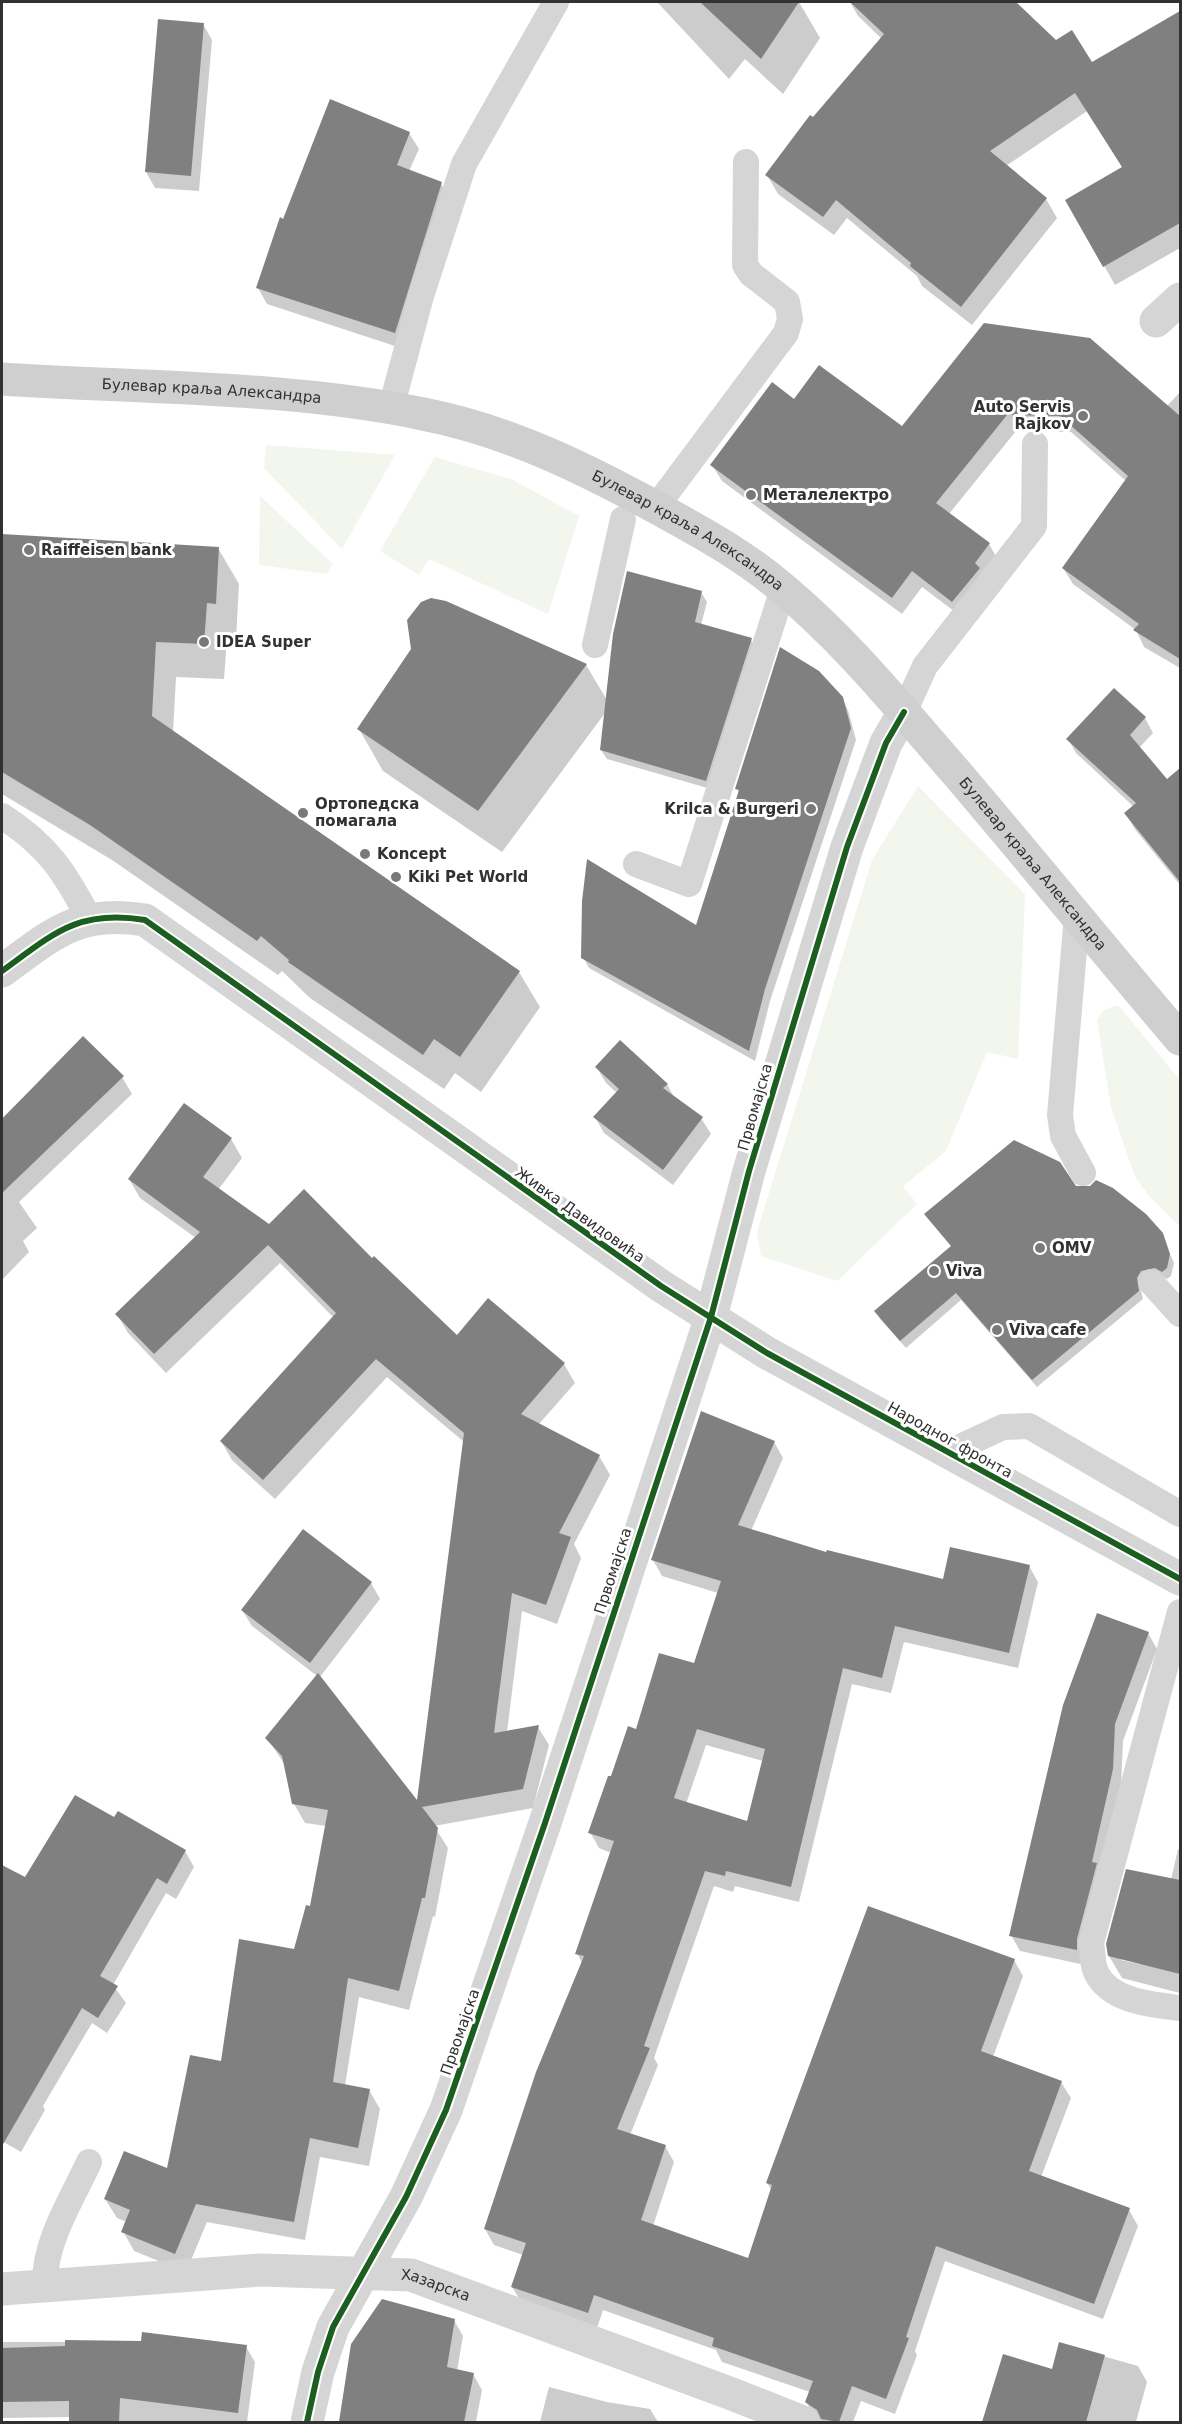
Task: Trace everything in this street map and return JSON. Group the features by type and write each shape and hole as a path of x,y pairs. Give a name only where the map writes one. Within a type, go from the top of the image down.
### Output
{"main road":[{"name":"Булевар краља Александра","path":"2,379 293,397 391,408 455,421 499,434 592,473 656,507 739,555 783,589 845,647 1177,1028"}],"street":[{"path":"1156,321 1180,299"},
{"name":"Првомајска","path":"307,2422 318,2372 333,2327 406,2198 446,2110 545,1823 711,1317 752,1160 844,859 886,743 904,712"},
{"name":"Живка Давидовића","path":"89,918 118,915 144,920 651,1280 711,1317"},
{"path":"2,971 43,941 68,926 89,918"},
{"name":"Народног фронта","path":"711,1317 766,1353 1180,1579"},
{"name":"Хазарска","path":"2,2289 45,2284 261,2270 363,2271 411,2275 803,2422"}],"lane":[{"path":"391,408 422,296 464,164 556,2"},
{"path":"656,507 786,333 790,319 787,302 752,274 745,265 746,162"},
{"path":"904,712 926,666 1034,526 1035,444"},
{"path":"596,645 623,519"},
{"path":"636,864 689,884 783,589"},
{"path":"2,816 24,831 64,871 89,918"},
{"path":"1077,915 1060,1115 1063,1136 1083,1173"},
{"path":"1150,1282 1180,1314"},
{"path":"947,1453 1003,1427 1029,1426 1180,1514"},
{"path":"1180,1612 1091,1943 1095,1971 1110,1991 1155,2006 1180,2008"},
{"path":"45,2284 45,2270 50,2250 89,2162"}],"shaded area":[{"path":"266,445 395,455 342,549 264,468"},
{"path":"435,457 511,479 579,516 548,614 429,559 419,575 380,551"},
{"path":"260,496 333,564 327,574 259,565"},
{"path":"918,786 1025,894 1018,1059 987,1052 946,1151 903,1186 917,1204 837,1281 761,1256 757,1232 872,860"},
{"path":"1118,1005 1180,1080 1180,1227 1150,1197 1137,1180 1111,1107 1097,1020 1104,1010"}],"building":[{"path":"700,2 799,2 761,59"},
{"path":"850,2 1016,2 1056,40 1072,30 1092,62 1180,11 1180,223 1103,267 1065,200 1122,167 1075,93 990,151 1047,198 961,307 910,266 911,263 836,200 823,217 765,175 810,115 813,117 884,34"},
{"path":"158,19 204,23 191,176 145,172"},
{"path":"330,99 410,132 397,165 442,182 395,333 256,288 280,217 283,219"},
{"path":"984,323 1090,338 1180,416 1180,659 1133,630 1139,624 1062,568 1128,476 1060,416 1007,415 936,503 990,543 975,563 980,568 952,602 912,571 892,598 710,465 772,382 794,399 819,365 902,426"},
{"path":"2,534 219,547 216,604 207,603 204,644 156,642 152,716 520,971 460,1057 434,1039 423,1055 288,962 289,960 261,936 257,941 90,825 2,772"},
{"path":"627,571 702,591 695,622 752,638 706,781 600,750 613,634"},
{"path":"431,598 446,601 587,664 478,811 357,729 411,649 407,620 421,602"},
{"path":"780,647 819,671 843,697 851,728 765,989 749,1051 581,958 582,901 587,859 696,925 739,790 735,789"},
{"path":"1114,688 1146,717 1130,735 1167,779 1180,768 1180,882 1124,813 1136,803 1066,739"},
{"path":"83,1036 124,1076 2,1193 2,1119"},
{"path":"620,1040 668,1084 663,1088 703,1117 663,1170 593,1117 619,1089 595,1067"},
{"path":"184,1103 232,1138 203,1177 269,1224 304,1189 372,1258 374,1256 457,1335 488,1298 565,1363 521,1414 600,1455 559,1533 571,1537 546,1605 512,1593 494,1733 539,1725 523,1789 422,1807 438,1828 425,1898 422,1898 399,1991 348,1978 333,2082 370,2089 358,2148 310,2138 294,2222 196,2204 175,2254 121,2232 130,2210 104,2199 124,2151 167,2168 190,2055 221,2061 239,1939 294,1949 306,1905 310,1906 328,1810 292,1804 282,1756 265,1738 318,1673 417,1800 464,1433 376,1359 263,1480 220,1441 336,1313 268,1245 154,1354 115,1314 200,1232 128,1179"},
{"path":"1014,1140 1060,1162 1076,1186 1090,1186 1096,1180 1113,1188 1146,1214 1163,1233 1170,1254 1167,1268 1162,1272 1155,1268 1141,1271 1137,1278 1139,1291 1032,1380 956,1293 900,1341 874,1311 951,1246 924,1214"},
{"path":"701,1411 775,1441 738,1525 826,1552 827,1550 943,1579 950,1547 1030,1565 1009,1653 895,1626 882,1678 843,1668 791,1887 726,1871 725,1876 705,1871 644,2046 650,2048 617,2129 666,2145 641,2220 748,2258 772,2185 766,2183 868,1906 1015,1959 981,2051 1062,2081 1029,2171 1130,2208 1094,2304 936,2246 906,2337 909,2338 886,2399 852,2386 839,2422 821,2419 817,2410 805,2402 813,2381 712,2346 714,2338 594,2295 588,2313 511,2287 526,2243 484,2229 536,2072 584,1956 575,1954 614,1841 588,1833 608,1776 611,1776 628,1726 636,1729 659,1653 694,1663 721,1581 651,1560","holes":["697,1729 765,1749 747,1821 674,1798"]},
{"path":"303,1529 372,1582 310,1663 241,1610"},
{"path":"1097,1613 1149,1632 1115,1724 1113,1769 1092,1862 1097,1863 1077,1939 1077,1950 1009,1936 1063,1705"},
{"path":"75,1795 114,1817 118,1811 186,1850 167,1884 157,1878 100,1976 118,1986 98,2018 82,2008 2,2146 2,1865 25,1877"},
{"path":"1126,1869 1180,1880 1180,1974 1108,1956 1106,1944"},
{"path":"382,2299 455,2319 447,2367 474,2373 464,2422 339,2422 351,2344"},
{"path":"142,2332 247,2345 238,2413 120,2398 119,2422 69,2422 69,2401 2,2402 2,2348 65,2346 65,2340 141,2341"},
{"path":"1059,2342 1105,2355 1086,2422 982,2422 1003,2354 1052,2369"}],"cycle path":[{"path":"307,2422 318,2372 333,2327 406,2197 446,2110 545,1823 711,1317 749,1171 847,847 886,743 904,712"},
{"path":"2,971 52,936 84,922 102,918 145,920 661,1286 767,1353 1180,1579"}],"place":[{"name":"Auto Servis Rajkov","path":"1083,416"},
{"name":"Металелектро","path":"751,495"},
{"name":"Raiffeisen bank","path":"29,550"},
{"name":"IDEA Super","path":"204,642"},
{"name":"Krilca & Burgeri","path":"811,809"},
{"name":"Ортопедска помагала","path":"303,813"},
{"name":"Koncept","path":"365,854"},
{"name":"Kiki Pet World","path":"396,877"},
{"name":"OMV","path":"1040,1248"},
{"name":"Viva","path":"934,1271"},
{"name":"Viva cafe","path":"997,1330"}]}
